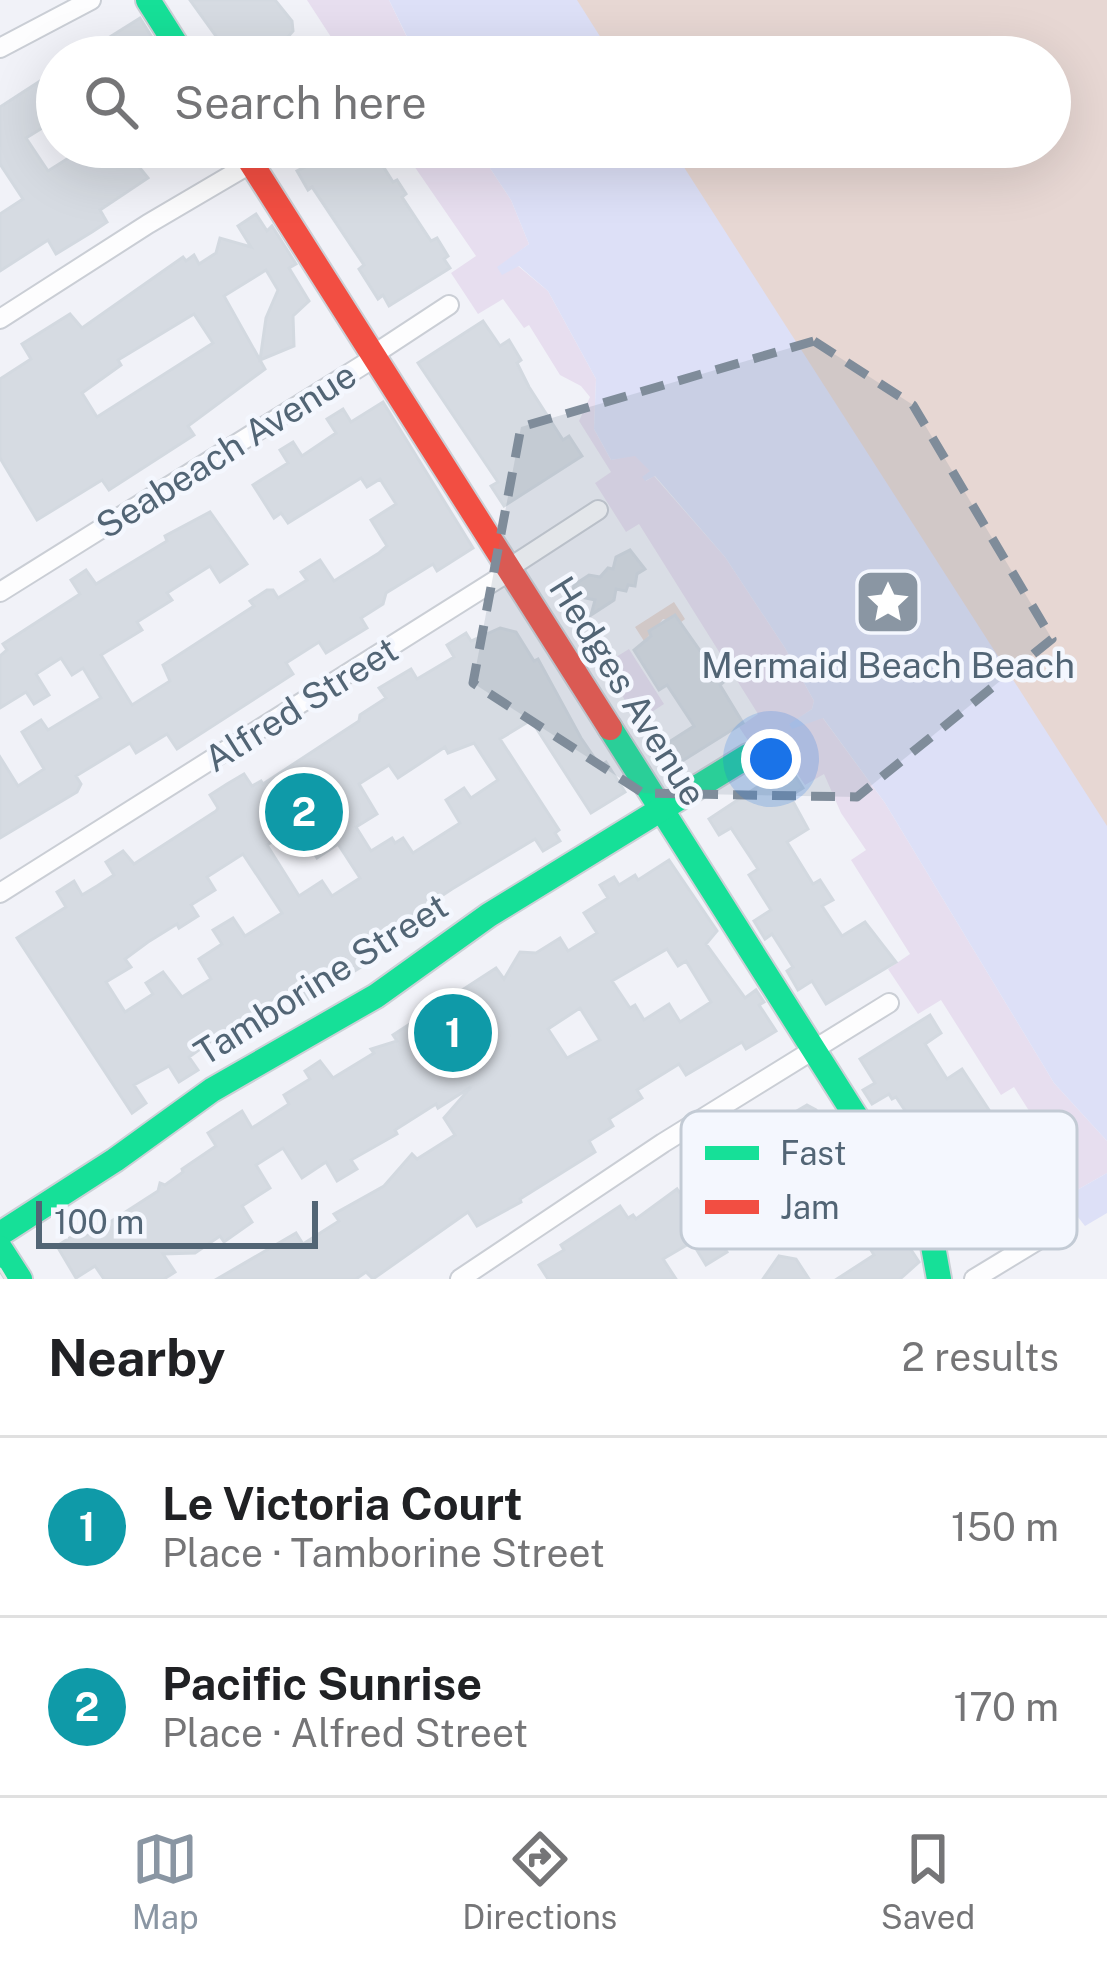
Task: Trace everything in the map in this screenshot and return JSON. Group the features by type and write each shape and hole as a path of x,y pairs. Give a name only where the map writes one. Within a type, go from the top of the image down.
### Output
{"main road":[{"path":"148,0 171,36"},
{"name":"Hedges Avenue","path":"254,168 852,1111"},
{"name":"Tamborine Street","path":"0,1234 212,1090 376,996 489,915 748,756"},
{"path":"0,1248 20,1279"},
{"name":"Hedges Avenue","path":"934,1249 939,1279"}],"street":[{"path":"0,48 91,0"},
{"path":"0,319 226,168"},
{"name":"Seabeach Avenue","path":"0,592 374,358 449,305"},
{"name":"Alfred Street","path":"0,893 510,571 598,509"},
{"path":"716,1111 890,1003"},
{"path":"460,1279 681,1132"},
{"path":"974,1279 1023,1249"}],"highlighted area":[{"path":"814,341 913,405 1052,639 857,797 643,793 473,683 521,427"}],"shaded area":[{"path":"307,0 389,0 406,36 330,36"},
{"path":"577,0 1107,0 1107,826 684,168 1071,168 1071,36 600,36"},
{"path":"415,168 490,168 511,200 529,244 498,268 518,266 548,291 596,379 594,429 611,460 635,455 651,471 646,481 654,476 725,557 814,701 812,709 789,725 822,717 885,803 1054,1083 1107,1141 1107,1173 1077,1190 1077,1111 1029,1111 1014,1087 1001,1095 941,1000 918,1014 888,969 910,954 851,860 866,850 841,813 824,774 805,785 790,763 771,775 739,727 758,714 639,524 626,532 595,483 611,472 579,421 590,397 560,375 529,325 524,328 503,299 478,314 451,273 476,256"},
{"path":"674,602 685,619 680,623 663,619 644,641 635,627"},
{"path":"629,649 664,704 638,721 603,665"}],"sand":[{"path":"389,0 628,0 652,36 407,36"},
{"name":"Mermaid Beach Beach","path":"490,168 738,168 1107,734 1107,1141 1054,1083 885,803 823,718 792,729 789,724 812,709 814,701 725,557 655,476 645,481 642,477 650,471 635,456 611,460 594,429 596,379 548,291 519,266 502,275 497,267 529,244 511,200"},
{"path":"1107,1173 1107,1213 1085,1226 1077,1216 1077,1190"}],"building":[{"path":"190,0 275,0 292,21 289,36 216,36"},
{"path":"140,18 151,36 111,36"},
{"path":"36,84 36,132 26,138 36,153 36,168 140,168 148,178 100,210 107,222 92,232 56,254 48,240 0,271 0,214 23,199 0,164 0,107"},
{"path":"384,168 406,194 402,197 431,241 437,238 450,268 389,306 383,295 378,299 359,269 364,265 297,171"},
{"path":"256,214 267,231 272,226 296,264 289,268 309,301 293,316 294,346 260,360 266,318 278,290 266,270 224,296 265,369 188,426 194,435 109,490 102,480 37,520 0,458 0,379 31,359 22,344 70,314 82,328 183,257 186,261 194,255 199,264 216,253 220,238 251,247 238,226","holes":["194,314 213,343 97,417 82,393 121,365 118,360"]},
{"path":"483,321 500,346 509,340 529,387 563,440 569,436 582,456 504,506 491,486 498,482 418,363"},
{"path":"383,402 473,548 437,571 433,564 386,593 383,604 361,618 367,628 326,653 319,642 286,663 293,674 177,749 167,734 136,753 130,743 76,776 81,784 77,792 0,838 0,757 18,786 44,769 22,732 41,720 48,730 101,698 83,668 72,675 61,658 36,674 49,695 34,704 26,692 0,708 0,656 7,650 3,644 80,594 71,580 86,570 96,584 167,541 165,536 210,512 247,564 220,582 210,566 167,593 172,600 137,622 142,630 101,655 132,705 170,681 163,665 254,606 250,601 267,590 278,598 307,580 301,572 320,560 334,581 379,553 387,546 371,520 396,504 380,479 367,487 361,478 288,523 281,513 274,518 253,485 288,463 280,450 293,442 302,456 336,433 327,419 343,409 351,422"},
{"path":"630,550 645,569 637,574 635,586 616,589 614,600 591,615 595,600 572,595 574,585 613,569 616,557"},
{"path":"675,615 708,662 712,660 725,681 720,685 743,723 679,763 666,744 694,726 667,685 659,690 634,650 651,636 649,631"},
{"path":"500,628 516,632 534,661 538,659 600,766 606,762 625,792 591,813 531,720 500,739 559,830 555,833 560,841 543,851 535,839 452,889 411,916 414,920 357,950 366,964 353,972 345,959 301,987 309,999 295,1008 285,992 252,1012 189,1057 198,1070 179,1082 169,1066 134,1085 146,1103 132,1113 17,938 66,907 57,892 74,881 82,895 97,886 114,875 106,862 123,851 134,864 216,811 210,795 244,774 252,786 263,784 359,721 360,715 386,698 379,688 411,669 417,679 454,657 447,645 466,633 471,641","holes":["474,743 498,780 471,798 464,788 446,800 460,823 413,853 403,838 395,843 392,838 371,851 356,827 377,814 359,784 389,765 398,778 445,747 448,753","297,826 317,858 338,844 360,878 332,896 322,881 299,896 267,845","243,854 282,913 245,936 233,918 213,930 222,944 199,959 211,979 182,997 163,972 146,983 153,994 125,1012 106,982 131,967 125,959 148,942 198,916 191,905 215,890 207,877"]},
{"path":"789,766 803,788 790,796 808,829 787,842 813,884 820,880 833,900 822,906 842,936 865,922 896,962 826,1004 812,981 798,990 787,971 793,967 772,934 765,939 754,921 771,910 749,875 758,869 731,828 719,835 709,819"},
{"path":"669,860 717,931 706,944 745,998 756,990 764,1002 759,1005 776,1031 746,1049 742,1042 686,1075 679,1064 637,1090 642,1098 609,1119 613,1126 589,1141 595,1152 477,1226 468,1212 373,1279 366,1272 356,1279 217,1279 296,1233 303,1244 339,1221 334,1214 384,1186 412,1154 417,1159 455,1135 444,1118 471,1087 438,1108 436,1104 351,1160 357,1169 337,1181 326,1162 302,1178 283,1148 256,1165 270,1188 242,1206 252,1222 224,1242 220,1236 195,1253 163,1254 175,1272 164,1279 104,1279 95,1266 76,1278 57,1246 79,1232 83,1237 96,1231 158,1191 160,1183 165,1185 216,1146 208,1133 242,1111 252,1128 289,1104 284,1095 310,1079 305,1071 320,1061 333,1078 374,1053 371,1049 397,1041 393,1035 496,968 504,979 520,952 536,953 560,938 568,951 597,933 584,913 608,898 600,885 614,877 619,885 635,875 638,880","holes":["667,949 678,966 686,961 711,1002 680,1022 669,1004 644,1020 612,981","580,1008 600,1040 567,1058 548,1029"]},
{"path":"930,1015 941,1033 925,1044 947,1079 962,1069 990,1111 905,1111 889,1094 872,1104 863,1090 875,1083 860,1059"},
{"path":"677,1189 681,1248 663,1259 676,1279 548,1279 539,1265 620,1206 628,1218 636,1219"},
{"path":"696,1249 725,1249 727,1252 706,1265"},
{"path":"870,1249 910,1249 919,1262 900,1279 837,1279 874,1255"},
{"path":"779,1256 796,1259 809,1279 763,1279"}],"tram line":[{"path":"0,1269 6,1279"}],"traffic: fast":[{"path":"148,0 171,36"},
{"path":"610,728 852,1111"},
{"path":"0,1234 212,1090 376,996 489,915 748,756"},
{"path":"0,1248 20,1279"},
{"path":"934,1249 939,1279"}],"traffic: jam":[{"path":"254,168 610,728"}],"place":[{"name":"Mermaid Beach Beach","path":"888,602"},
{"name":"Pacific Sunrise","path":"304,812"},
{"name":"Le Victoria Court","path":"453,1033"}]}
